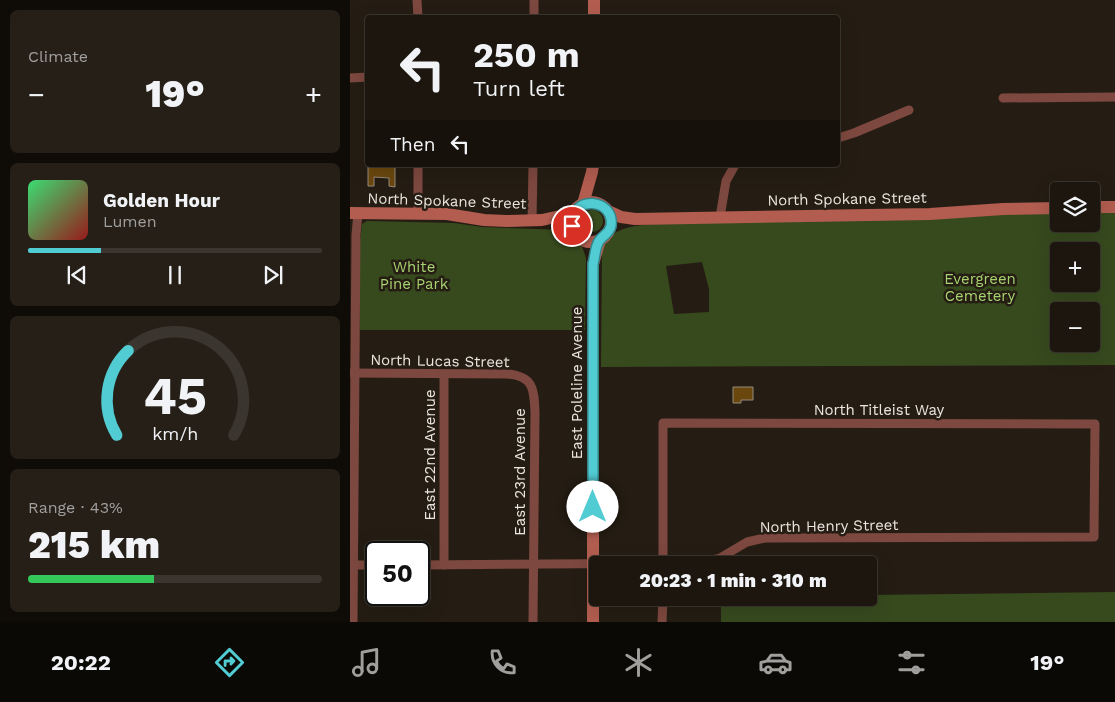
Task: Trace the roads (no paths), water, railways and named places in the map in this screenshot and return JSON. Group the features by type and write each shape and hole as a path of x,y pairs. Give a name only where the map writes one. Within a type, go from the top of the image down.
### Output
{"main road":[{"path":"594,0 594,15"},
{"path":"593,169 603,208 611,221 604,236 586,242 577,234 572,222 579,209 593,169"},
{"path":"579,209 589,203 603,208"},
{"path":"1100,207 1115,207"},
{"name":"North Spokane Street","path":"603,208 621,217 635,219 930,214 1050,208"},
{"name":"North Spokane Street","path":"354,213 446,214 484,220 537,220 579,209"},
{"name":"North Spokane Street","path":"604,236 620,225 635,219"},
{"name":"North Spokane Street","path":"537,220 577,234"},
{"name":"East Poleline Avenue","path":"577,234 590,255 593,264 592,556"},
{"name":"East Poleline Avenue","path":"593,264 604,236"},
{"name":"East Poleline Avenue","path":"592,606 592,622"}],"street":[{"path":"417,0 418,15"},
{"path":"534,0 534,15"},
{"path":"350,78 365,77"},
{"path":"1003,98 1115,97"},
{"path":"840,137 909,110"},
{"path":"418,167 418,213"},
{"path":"533,167 537,220"},
{"path":"720,217 726,181 734,167"},
{"path":"353,622 352,373 356,235 354,213"},
{"name":"North Lucas Street","path":"352,373 514,375 528,382"},
{"name":"East 22nd Avenue","path":"444,375 444,565"},
{"name":"East 23rd Avenue","path":"528,382 532,387 534,395 532,622"},
{"name":"North Titleist Way","path":"663,556 663,423 1095,424 1094,538"},
{"name":"North Henry Street","path":"723,556 747,542 765,538 1094,538"},
{"name":"North Henry Street","path":"430,565 589,563"},
{"path":"353,565 365,565"},
{"path":"662,606 662,622"}],"park label":[{"name":"White Pine Park","path":"414,276"},
{"name":"Evergreen Cemetery","path":"980,288"}]}
